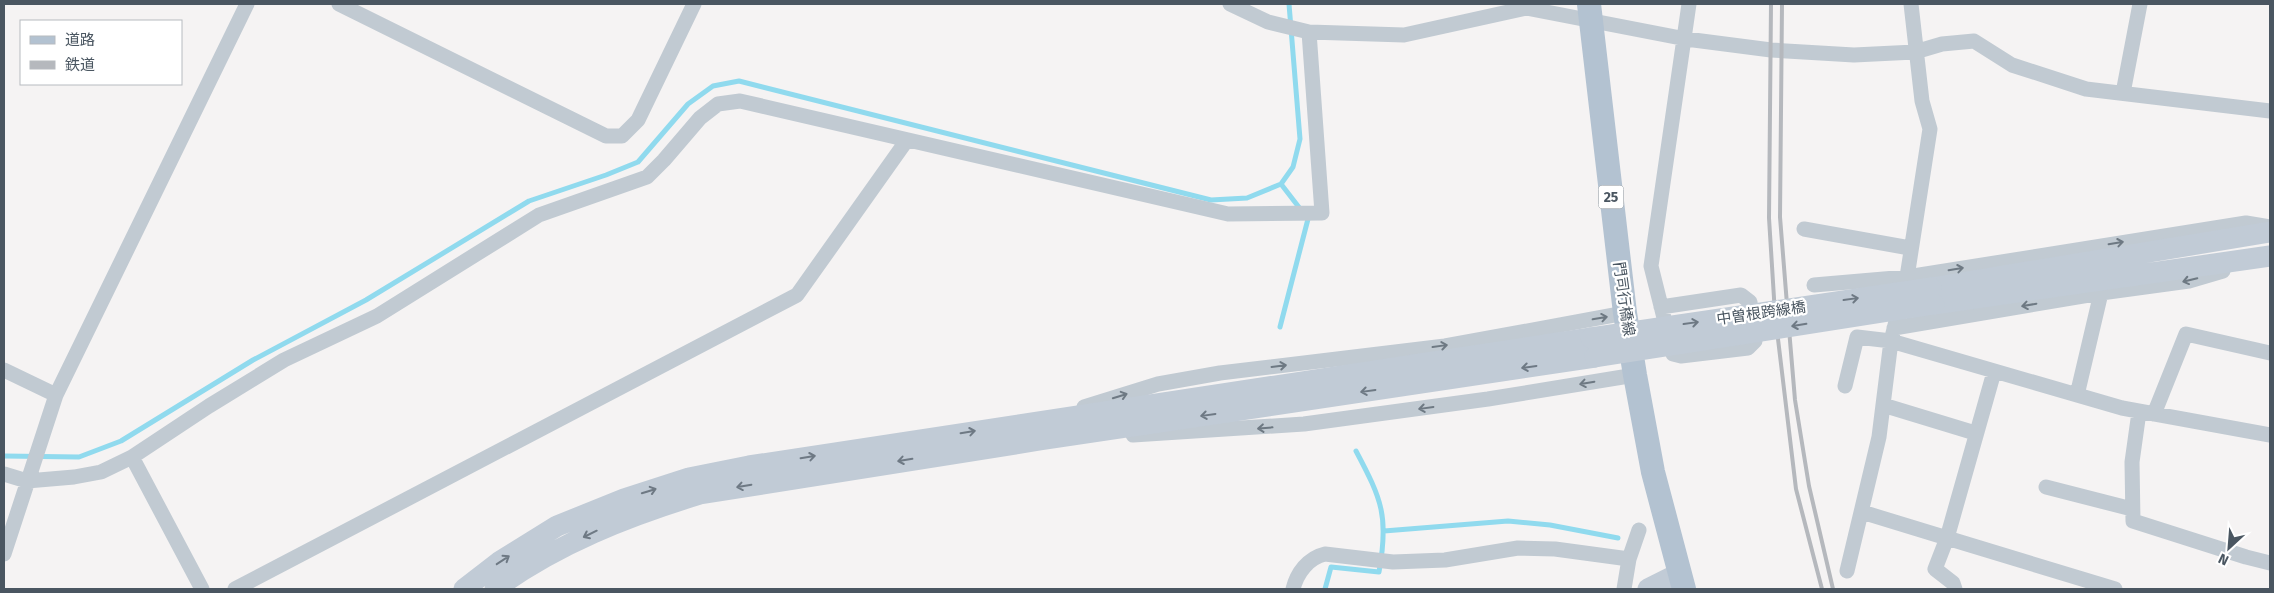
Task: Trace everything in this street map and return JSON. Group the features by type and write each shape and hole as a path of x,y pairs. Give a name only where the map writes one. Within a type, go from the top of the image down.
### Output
{"main road":[{"name":"門司行橋線","path":"1589,12 1625,313 1653,472 1681,582"}],"street":[{"path":"4,554 56,395 247,4"},
{"path":"339,4 606,136 622,136 638,120 694,4"},
{"path":"1230,4 1268,22 1306,31 1404,35 1526,8 1589,12 1686,39 1771,50 1854,55 1915,52 1942,44 1974,41 2012,65 2086,89 2270,111"},
{"path":"1661,307 1741,295 1750,302 1755,341 1748,348 1681,356 1673,354 1661,307 1651,266 1686,39 1689,4"},
{"path":"1847,571 1879,437 1893,335 1907,276 1930,129 1922,101 1911,4"},
{"path":"2123,93 2140,4"},
{"path":"4,474 74,477 101,472 132,458 209,406 284,360 377,316 539,215 647,177 700,118 718,104 740,101 1228,214 1322,213 1306,31"},
{"path":"235,589 797,295 907,140"},
{"path":"1814,285 1907,276 2246,223 2270,227"},
{"path":"1804,229 1910,248"},
{"path":"1932,296 2270,232"},
{"path":"1932,296 2270,256"},
{"path":"1845,386 1857,337 1893,335 2101,293 2189,281 2270,256"},
{"path":"2077,395 2101,293"},
{"name":"中曽根跨線橋","path":"1040,430 1932,296"},
{"path":"495,589 519,572 592,533 645,511 700,494 1040,430 1158,384 1220,373 1445,346 1625,313"},
{"path":"2270,353 2186,334 2147,413 2132,462 2133,521 2270,563"},
{"path":"1893,335 1994,372 2077,395 2147,413 2270,435"},
{"path":"4,370 56,395"},
{"path":"1955,589 1953,584 1935,569 1947,538 1975,433 1994,372"},
{"path":"464,589 499,562 557,526 624,499 689,478 748,466 1040,430 1233,430 1304,424 1488,399 1635,374"},
{"path":"1883,405 1975,433"},
{"path":"132,458 202,589"},
{"path":"2046,487 2132,509"},
{"path":"1862,512 2115,589"},
{"path":"1624,589 1629,559 1639,530"},
{"path":"1293,589 1297,574 1318,556 1325,554 1393,562 1445,560 1518,548 1555,549 1629,559"},
{"path":"1648,589 1681,582"}],"waterway":[{"path":"4,456 79,457 121,441 253,360 366,300 529,201 638,162 688,104 713,86 739,81 1211,200 1247,198 1281,184 1293,167 1300,139 1289,4"},
{"path":"1280,327 1308,219 1281,184"},
{"path":"1325,589 1331,567 1379,572 1383,537 1381,509 1372,483 1356,451"},
{"path":"1384,531 1508,521 1550,525 1618,538"}],"railway":[{"path":"1771,4 1769,218 1775,314 1796,489 1822,589"},
{"path":"1782,4 1780,217 1795,400 1809,486 1833,589"}]}
